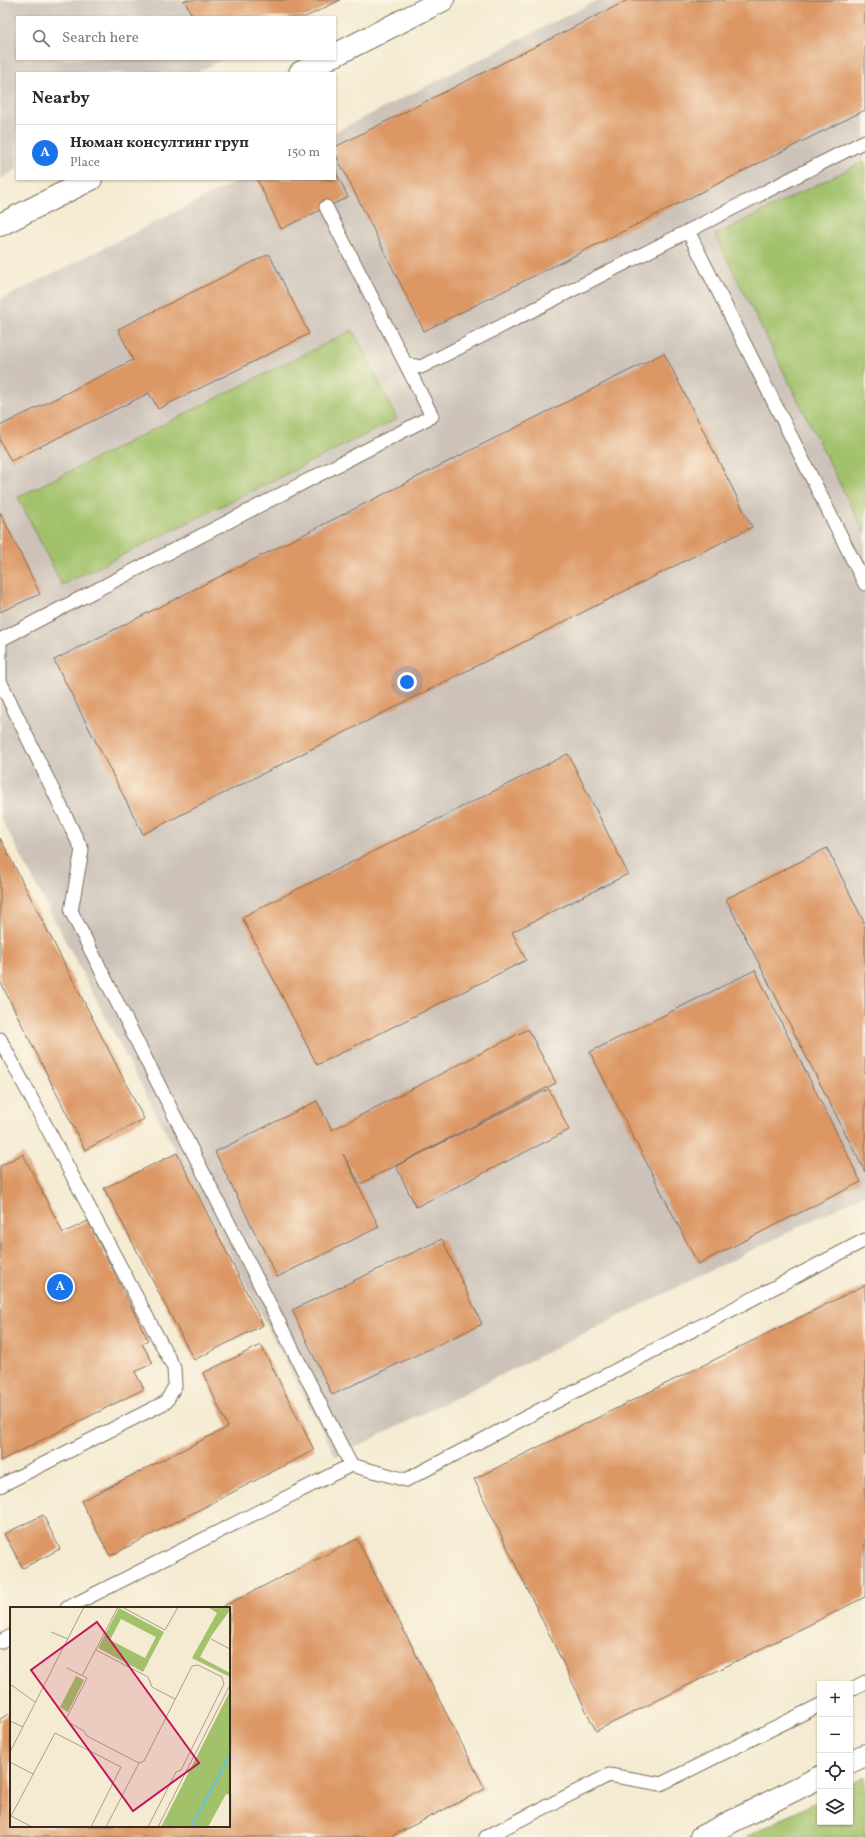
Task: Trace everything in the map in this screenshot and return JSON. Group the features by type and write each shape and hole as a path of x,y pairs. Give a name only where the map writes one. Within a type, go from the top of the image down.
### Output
{"street":[{"path":"336,54 443,0"},
{"path":"302,72 325,60"},
{"path":"0,225 89,180"},
{"path":"853,1761 865,1755"},
{"path":"701,1837 817,1779"}],"lane":[{"path":"406,364 421,367 865,141"},
{"path":"326,207 432,416 0,640 0,682 82,850 71,911 351,1465"},
{"path":"688,231 865,584"},
{"path":"0,1040 174,1368 175,1386 166,1402 0,1486"},
{"path":"69,1607 351,1465 406,1480 865,1240"},
{"path":"0,1642 10,1637"},
{"path":"853,1688 865,1682"},
{"path":"486,1837 609,1775 661,1784 817,1706"}],"shaded area":[{"path":"0,0 340,0 308,16 16,16 16,60 221,60 198,72 16,72 16,171 0,179"},
{"path":"598,0 865,0 865,1194 336,1457 0,816 0,300 239,180 336,180 336,131"}],"green space":[{"path":"865,161 865,236 863,237 865,241 865,534 715,235"},
{"path":"353,330 397,419 62,585 18,497"},
{"path":"865,1777 865,1837 746,1837 817,1802 817,1825 853,1825 853,1783"}],"building":[{"path":"184,0 340,0 308,16 192,16"},
{"path":"628,0 865,0 865,110 424,331 336,155 336,146"},
{"path":"336,172 348,197 281,229 257,180 336,180"},
{"path":"269,254 309,334 158,409 149,393 11,461 0,441 0,426 133,360 118,329"},
{"path":"664,353 752,527 143,834 54,660"},
{"path":"0,512 40,594 0,612"},
{"path":"568,754 628,874 512,932 526,960 317,1065 242,917"},
{"path":"0,838 144,1119 85,1150 0,981"},
{"path":"827,848 865,924 865,1172 726,899"},
{"path":"755,970 861,1182 698,1264 590,1052"},
{"path":"528,1029 556,1083 360,1184 343,1154 379,1227 277,1277 215,1152 317,1101 332,1130"},
{"path":"549,1089 569,1130 416,1207 396,1166"},
{"path":"177,1153 263,1325 194,1360 104,1188"},
{"path":"23,1154 63,1233 88,1221 148,1340 142,1344 153,1363 135,1372 144,1389 0,1461 0,1166"},
{"path":"442,1239 482,1324 332,1395 292,1310"},
{"path":"865,1285 865,1597 596,1731 474,1479"},
{"path":"261,1345 314,1450 110,1556 81,1501 228,1427 203,1373"},
{"path":"43,1515 60,1549 23,1568 4,1534"},
{"path":"357,1539 485,1789 390,1837 0,1837 0,1719 10,1714 10,1827 230,1827 230,1607 222,1607"}],"place":[{"name":"Нюман консултинг груп","path":"60,1287"}]}
